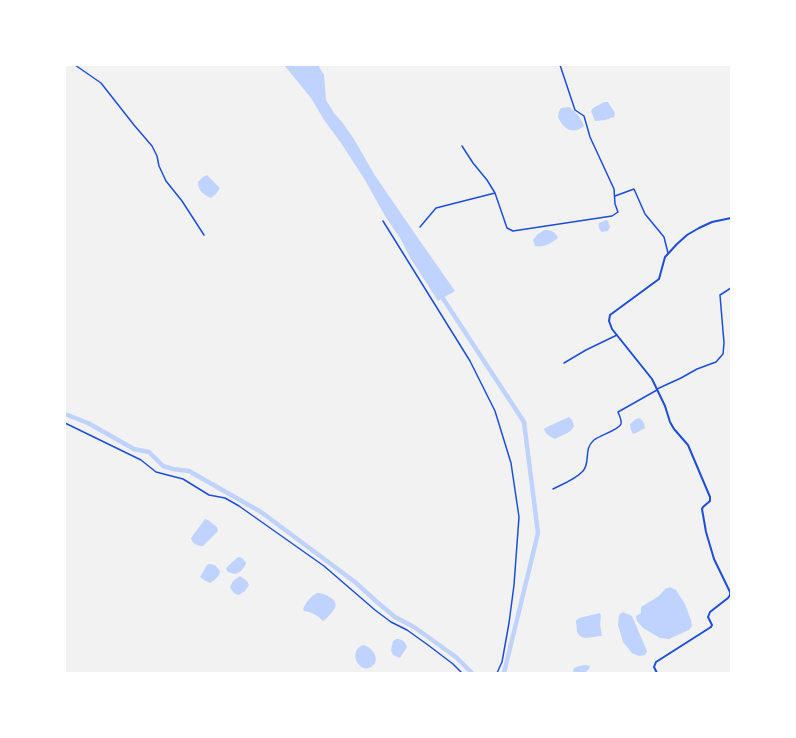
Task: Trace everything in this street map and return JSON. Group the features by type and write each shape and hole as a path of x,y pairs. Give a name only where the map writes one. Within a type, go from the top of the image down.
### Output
{"street":[{"path":"75,65 101,83 152,146 166,180 182,201 204,235"},
{"path":"462,146 495,193 507,228 513,231 612,216 618,212 615,204 614,189 590,137 584,116 575,110 560,65"},
{"path":"614,196 634,189 645,214 664,238 668,253"},
{"path":"420,227 436,208 495,193"},
{"path":"657,673 654,667 656,662 711,627 712,625 708,617 710,612 730,595 730,592 714,559 706,532 702,510 703,507 710,501 710,497 688,446 670,422 665,406 652,379 612,329 609,321 610,315 659,279 666,256 687,235 712,222 731,218"},
{"path":"383,221 470,361 495,411 511,463 519,517 514,585 509,623 502,662 497,673"},
{"path":"553,488 574,478 584,470 588,460 588,449 593,440 621,424 618,412 657,389 697,369 716,362 723,354 724,343 720,295 731,288"},
{"path":"564,363 586,350 617,335"},
{"path":"65,423 141,460 156,472 183,479 209,495 225,498 240,506 324,566 375,610 428,645 453,664 462,673"}],"water":[{"path":"284,65 318,65 324,75 326,100 354,139 374,174 455,291 438,301 341,143 324,120 311,98"},
{"path":"604,102 608,102 615,113 614,117 595,121 591,111 593,108"},
{"path":"569,107 578,115 583,123 584,126 580,129 568,129 562,124 558,117 561,108"},
{"path":"207,175 220,188 211,198 202,192 198,185 198,182"},
{"path":"606,220 608,221 610,227 608,231 602,232 599,228 599,223"},
{"path":"545,230 553,232 558,238 547,245 535,246 533,240 538,234"},
{"path":"569,417 574,426 566,434 555,439 548,435 545,431 544,429 547,427"},
{"path":"640,418 644,423 645,428 633,434 630,424 636,419"},
{"path":"205,519 217,527 218,531 203,546 199,546 194,543 191,538"},
{"path":"238,557 242,558 246,563 244,567 240,572 234,574 228,572 226,569 227,567"},
{"path":"209,564 215,565 220,571 217,578 210,583 200,577"},
{"path":"240,576 247,581 249,585 245,591 239,595 233,592 230,587 233,581"},
{"path":"670,587 676,590 685,604 692,626 689,630 669,639 660,638 643,628 637,621 636,616 641,613 641,607"},
{"path":"317,593 330,597 336,605 328,617 323,621 314,614 304,611 303,609 308,600"},
{"path":"623,612 632,616 647,651 645,655 639,656 632,653 623,642 618,625 619,615"},
{"path":"600,613 602,636 587,638 580,636 577,632 576,621 579,618"},
{"path":"396,639 403,641 407,647 400,658 393,655 391,650 393,641"},
{"path":"363,645 371,649 376,657 375,663 366,668 361,667 356,658 358,648"},
{"path":"586,665 590,666 586,672 574,673 574,668"}],"waterway":[{"path":"440,294 524,422 538,533 504,673"},
{"path":"65,414 88,423 134,449 149,452 163,466 189,471 261,512 355,582 395,617 414,627 456,657 472,673"}]}
